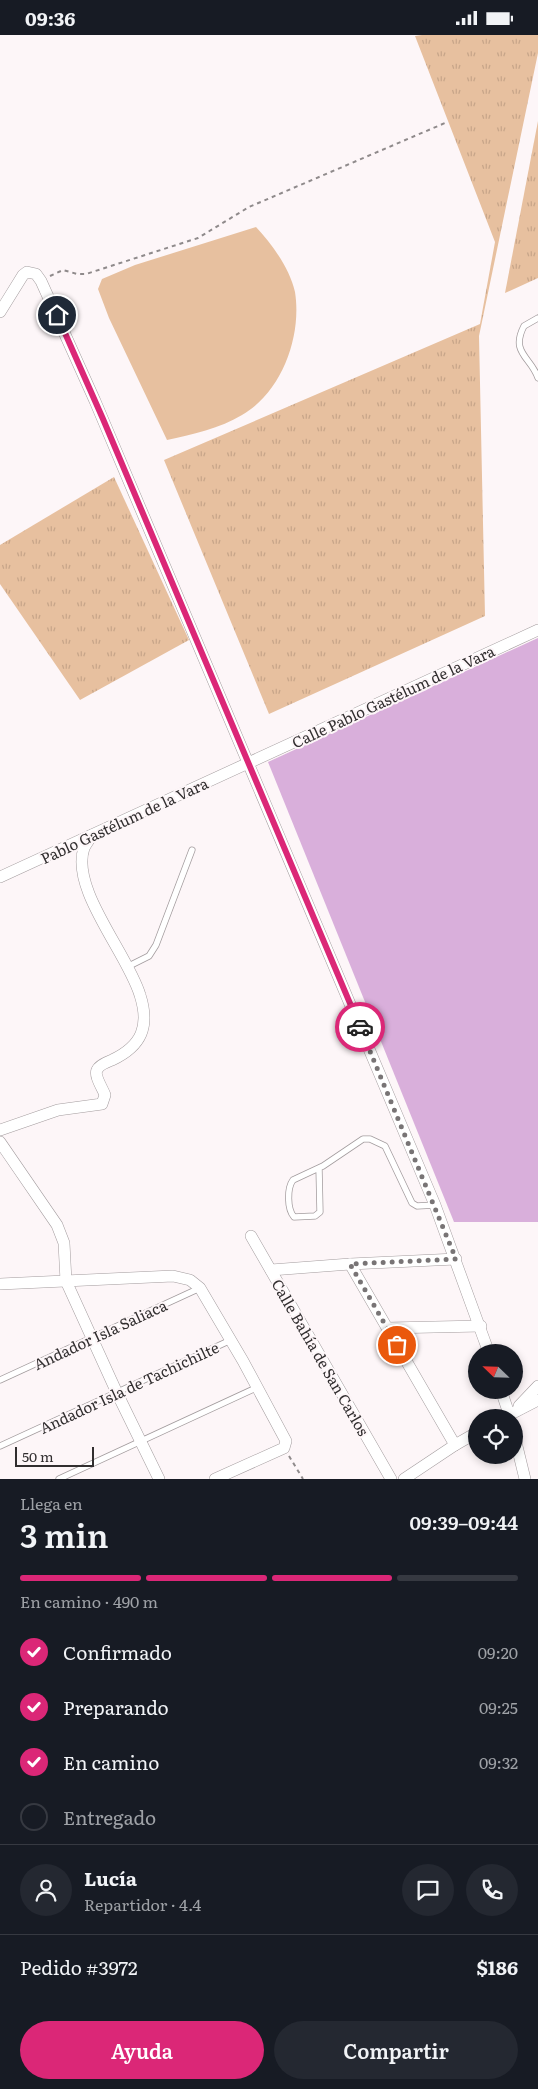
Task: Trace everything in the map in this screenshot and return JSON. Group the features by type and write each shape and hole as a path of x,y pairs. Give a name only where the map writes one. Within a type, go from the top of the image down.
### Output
{"street":[{"path":"0,312 23,275 27,272 36,274 41,281 103,419 435,1205 487,1344"},
{"name":"Calle Pablo Gastélum de la Vara","path":"248,762 538,630"},
{"name":"Pablo Gastélum de la Vara","path":"0,877 248,762"},
{"path":"0,1130 58,1110 102,1104 105,1095 96,1074 97,1070 103,1064 135,1045 144,1027 145,1013 129,966 101,919 84,879 82,862 84,848 93,834"},
{"path":"0,1142 57,1225 64,1243 66,1281 159,1479"},
{"name":"Calle Bahía de San Carlos","path":"251,1236 391,1479"},
{"path":"271,1270 456,1259"},
{"path":"350,1264 455,1445"},
{"path":"0,1284 173,1276 190,1281 200,1288 286,1439 284,1448 215,1479"},
{"path":"388,1328 481,1326"},
{"path":"516,1409 538,1386"},
{"path":"522,1409 538,1400"},
{"path":"404,1479 468,1438"},
{"path":"521,1464 525,1479"}],"lane":[{"path":"537,374 521,352 519,339 524,326 538,318"},
{"path":"129,966 149,956 156,945 192,850"},
{"path":"319,1168 320,1212 315,1216 294,1217 291,1212 289,1191 293,1180 319,1168 363,1139 379,1141 385,1146 412,1203 418,1206 435,1205"},
{"name":"Andador Isla Saliaca","path":"0,1380 200,1288"},
{"name":"Andador Isla de Tachichilte","path":"0,1446 231,1340"},
{"path":"58,1479 258,1387"}],"path":[{"path":"41,281 63,270 77,274 86,274 180,245 216,228 249,207 445,123"},
{"path":"284,1448 303,1479"}],"green space":[{"path":"538,35 538,53 479,336 485,616 269,714 164,460 480,324 495,242 415,36"},
{"path":"538,121 538,278 505,293"},
{"path":"256,227 280,257 293,283 296,309 295,327 286,361 278,378 268,392 256,405 242,415 215,427 167,440 109,318 98,289 102,279 135,265"},
{"path":"114,477 189,640 80,700 0,584 0,545"}],"building":[{"path":"538,638 538,1222 454,1222 268,762"}],"way so far":[{"path":"360,1027 456,1259 350,1264 397,1345"}],"route":[{"path":"57,315 103,419 360,1027"}]}
